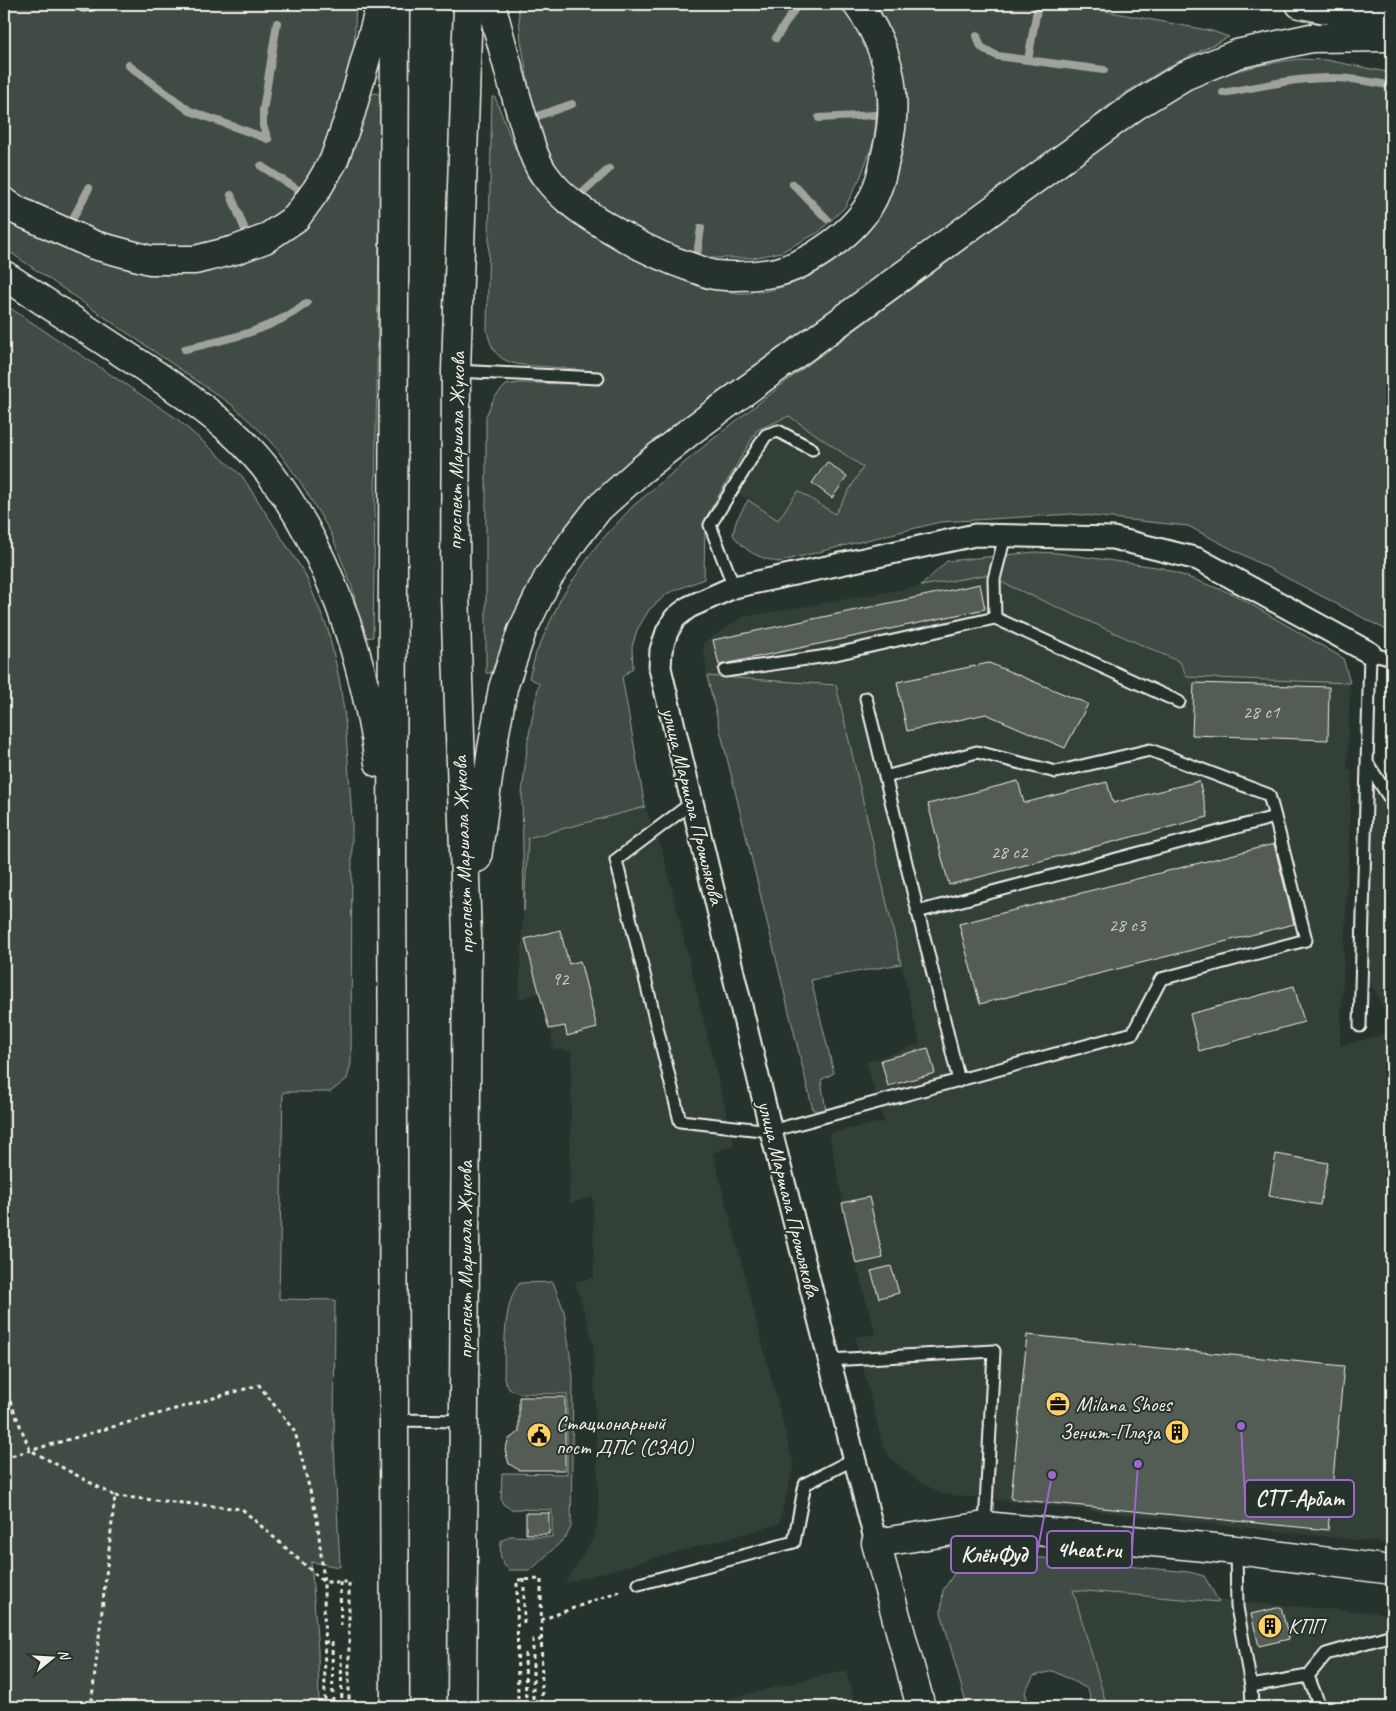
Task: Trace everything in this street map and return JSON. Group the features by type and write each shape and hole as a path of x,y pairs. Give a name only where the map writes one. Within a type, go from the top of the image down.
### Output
{"main road":[{"path":"4,202 18,211 94,245 150,260 195,260 235,250 265,239 296,218 317,189 334,160 351,112 383,4"},
{"path":"383,4 392,852 395,1707"},
{"name":"проспект Маршала Жукова","path":"462,1707 467,936 455,592 456,371 468,4"},
{"path":"491,4 532,146 543,173 561,195 594,219 643,248 713,274 738,276 777,272 813,256 834,242 857,222 871,202 881,177 891,133 894,105 890,76 881,42 871,22 858,4"},
{"path":"1300,4 1392,22"},
{"path":"467,936 492,749 503,688 522,631 548,578 599,508 640,471 689,432 1127,111 1184,76 1236,54 1312,38 1392,37"},
{"path":"4,275 174,387 231,432 270,473 302,521 338,600 357,661 375,732 392,852"},
{"path":"876,1543 984,1526 1236,1550 1392,1570"},
{"name":"улица Маршала Прошлякова","path":"876,1543 921,1707"}],"street":[{"name":"улица Маршала Прошлякова","path":"876,1543 828,1360 660,668 660,650 667,632 675,618 688,607 734,587 975,535 1112,538 1198,559 1370,653"}],"lane":[{"path":"456,371 598,378"},
{"path":"734,587 710,525 766,435 778,431 812,449"},
{"path":"995,618 994,579 1005,536"},
{"path":"726,671 827,656 995,618 1179,702"},
{"path":"1360,1026 1370,653 1392,659"},
{"path":"866,698 959,1081"},
{"path":"693,802 616,860 680,1122 772,1131 1133,1033 1161,979 1306,940 1269,795 1150,750 1056,772 978,752 885,777"},
{"path":"1368,764 1392,802"},
{"path":"917,912 1274,817"},
{"path":"828,1360 994,1351 984,1526"},
{"path":"394,1420 464,1421"},
{"path":"639,1584 794,1542 805,1484 854,1459"},
{"path":"1236,1550 1238,1607 1251,1686 1252,1707"},
{"path":"1251,1686 1308,1676 1326,1654 1392,1635"},
{"path":"1308,1676 1320,1707"}],"path":[{"path":"4,1354 6,1391 30,1450 115,1496 242,1509 324,1582 348,1582 349,1707"},
{"path":"4,1458 259,1384 295,1432 317,1518 324,1582 325,1707"},
{"path":"91,1707 115,1496"},
{"path":"524,1579 524,1627"},
{"path":"518,1707 516,1580 524,1579 541,1579 542,1707"},
{"path":"340,1582 341,1629"},
{"path":"542,1620 639,1584"},
{"path":"533,1707 533,1640 541,1640"},
{"path":"324,1642 332,1642 333,1707"},
{"path":"525,1653 526,1707"},
{"path":"342,1654 342,1707"}],"shaded area":[{"path":"4,4 356,4 354,47 345,97 331,144 298,197 275,218 254,231 190,249 147,247 95,230 25,198 4,186"},
{"path":"518,4 843,4 855,19 871,56 878,93 874,140 861,176 845,207 819,232 781,252 753,258 714,258 679,251 648,237 575,192 558,171 544,140 529,87 521,41"},
{"path":"876,4 1067,4 1212,31 1229,37 1168,67 1125,93 993,195 548,557 520,600 491,673 486,673 486,416 494,398 506,385 520,383 577,384 577,369 510,362 498,355 489,340 487,329 492,97 495,97 510,137 530,181 547,200 577,223 641,261 695,283 739,293 760,292 782,287 823,269 859,241 874,224 885,206 894,185 906,129 906,92 904,73 893,37 886,20"},
{"path":"1298,59 1326,60 1392,73 1392,633 1188,526 1072,514 940,522 778,562 764,558 747,550 733,535 736,521 748,500 778,520 798,491 835,514 863,467 789,416 757,430 705,519 704,579 668,593 649,610 637,630 632,647 633,668 622,677 645,807 528,838 524,911 522,794 528,740 539,683 529,678 536,653 561,598 597,545 633,506 708,443 801,370 1153,111 1197,85 1211,79 1254,67"},
{"path":"376,93 380,95 381,103 373,637 364,638 352,587 331,533 301,483 271,441 232,405 4,248 4,214 145,272 312,218 339,182 354,144 369,95"},
{"path":"4,304 176,418 242,476 305,574 328,630 339,678 345,718 352,820 351,1063 347,1079 330,1092 283,1092 279,1299 335,1300 334,1446 340,1567 311,1562 318,1651 319,1707 4,1707"},
{"path":"789,416 864,467 835,514 778,520 725,485 757,430"},
{"path":"1035,552 1058,553 1163,568 1233,594 1343,658 1350,683 1187,677 1180,662 985,575 921,586 947,561"},
{"path":"985,575 1180,662 1187,677 1350,683 1347,768 1352,770 1340,1046 1392,1032 1392,1544 943,1494 921,1483 891,1459 882,1443 855,1336 876,1335 856,1264 829,1133 884,1122 866,1062 920,1044 836,686 707,676 703,643 743,617"},
{"path":"707,676 836,685 901,964 811,980 834,1073 821,1080 826,1111 813,1110"},
{"path":"1373,791 1392,792 1392,1024 1368,978"},
{"path":"645,807 662,849 734,1145 713,1153 794,1466 779,1524 565,1583 594,1537 599,1517 593,1342 575,1281 594,1278 593,1197 569,1203 572,1051 553,1049 551,1029 549,1029 540,993 519,999 527,838"},
{"path":"553,1282 564,1311 573,1377 571,1527 566,1537 531,1570 509,1570 502,1560 500,1553 501,1541 510,1536 552,1537 552,1510 511,1509 503,1504 501,1498 502,1473 567,1474 567,1394 519,1393 509,1389 504,1379 507,1315 514,1292 520,1283"},
{"path":"991,1553 1189,1572 1204,1576 1219,1602 1073,1590 1107,1707 1093,1707 1088,1689 1053,1671 1034,1676 1025,1691 1029,1707 967,1707 941,1612 943,1590 954,1574 969,1560"},
{"path":"1072,1589 1392,1614 1392,1707 1107,1707"},
{"path":"846,1670 856,1707 695,1707"}],"building":[{"path":"827,462 847,477 832,498 812,483"},
{"path":"980,584 985,609 719,665 713,640"},
{"path":"989,663 1088,704 1065,748 986,714 907,731 897,682"},
{"path":"1194,683 1329,687 1328,740 1192,735"},
{"path":"1018,781 1024,803 1107,782 1113,803 1199,781 1208,817 949,885 928,804"},
{"path":"1274,844 1294,924 980,1004 959,924"},
{"path":"560,930 569,964 580,961 597,1028 567,1036 565,1026 549,1029 525,939"},
{"path":"1294,986 1304,1022 1199,1051 1190,1014"},
{"path":"928,1048 935,1073 888,1086 881,1060"},
{"path":"1276,1154 1328,1163 1320,1205 1269,1196"},
{"path":"869,1197 883,1258 856,1264 842,1203"},
{"path":"891,1266 899,1293 879,1298 871,1271"},
{"name":"Зенит-Плаза","path":"1027,1335 1344,1366 1328,1530 1011,1499"},
{"name":"Стационарный пост ДПС (СЗАО)","path":"519,1397 565,1397 565,1470 519,1470 509,1464 505,1450 509,1439 519,1432"},
{"path":"526,1513 549,1513 549,1534 526,1534"},
{"name":"КПП","path":"1281,1607 1289,1639 1259,1646 1251,1614"}],"waterway":[{"path":"776,38 798,4"},
{"path":"1028,60 1038,4"},
{"path":"268,139 263,126 263,111 277,23"},
{"path":"977,36 981,47 997,56 1104,70"},
{"path":"128,65 190,111 268,139"},
{"path":"1223,93 1321,78 1349,79 1392,86"},
{"path":"532,118 572,104"},
{"path":"819,118 876,115"},
{"path":"261,166 300,191"},
{"path":"577,198 609,169"},
{"path":"793,184 827,219"},
{"path":"70,224 89,188"},
{"path":"231,195 247,235"},
{"path":"696,261 701,228"},
{"path":"185,349 249,333 279,321 307,303"}],"place":[{"name":"Milana Shoes","path":"1058,1404"},
{"name":"СТТ-Арбат","path":"1241,1426"},
{"name":"Зенит-Плаза","path":"1177,1432"},
{"name":"Стационарный пост ДПС (СЗАО)","path":"539,1435"},
{"name":"4heat.ru","path":"1138,1464"},
{"name":"КлёнФуд","path":"1052,1475"},
{"name":"КПП","path":"1270,1626"}]}
